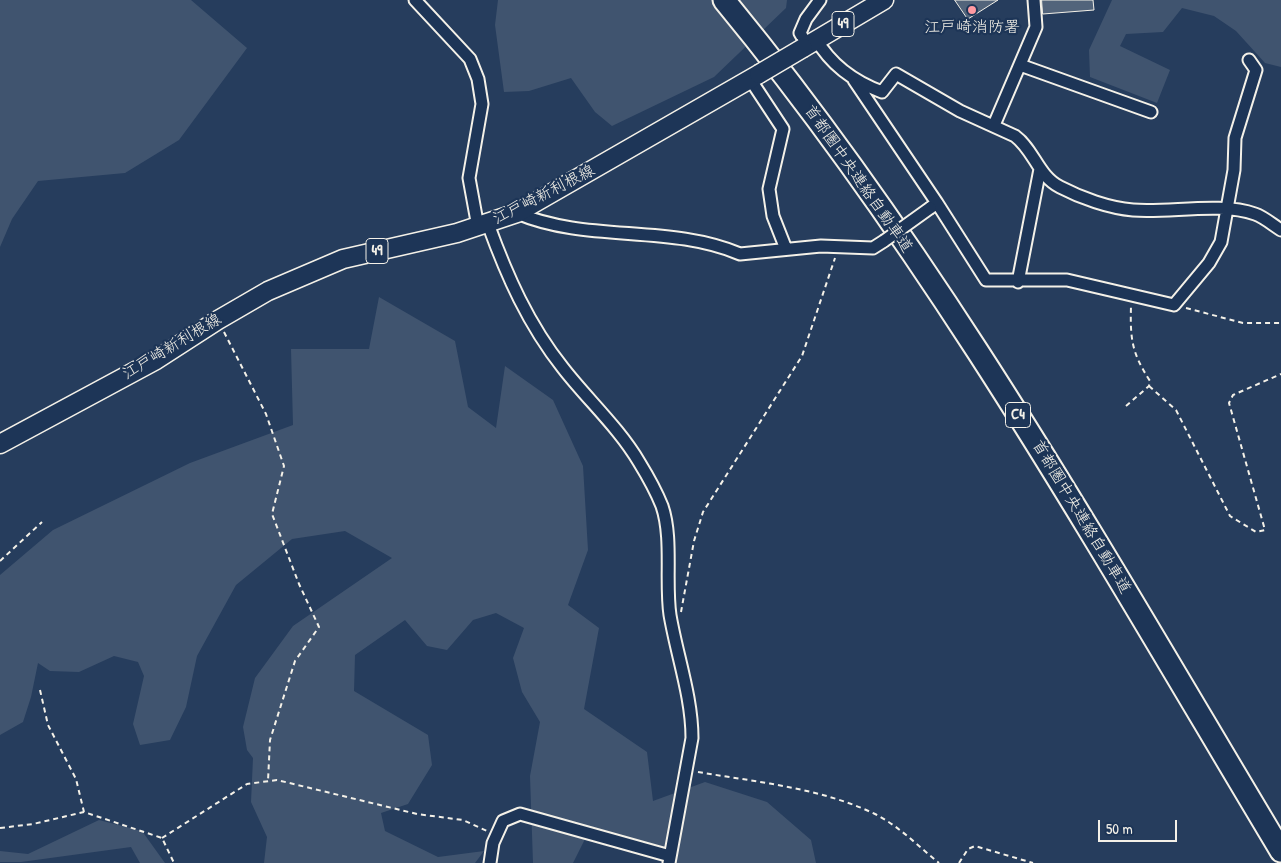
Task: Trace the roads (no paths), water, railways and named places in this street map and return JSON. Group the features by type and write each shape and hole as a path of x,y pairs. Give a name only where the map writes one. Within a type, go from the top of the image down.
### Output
{"highway":[{"name":"首都圏中央連絡自動車道","path":"724,0 790,83 871,193 956,318 1029,432 1281,851"}],"main road":[{"name":"江戸崎新利根線","path":"0,444 156,360 218,320 268,291 343,259 483,226 517,213 884,0"}],"street":[{"path":"415,0 470,59 478,79 482,104 469,178 483,226 520,303 530,322 563,369 640,462 662,507 667,544 670,614 692,719 692,738 670,860 520,814 503,821 496,836 490,863"},
{"path":"820,0 806,19 800,33 809,44 828,55 853,79 934,206 986,280 1018,282 1067,280 1174,305 1209,263 1221,242 1234,170 1235,138 1256,70 1249,60"},
{"path":"994,125 1036,27 1034,0"},
{"path":"1020,65 1152,112"},
{"path":"853,79 882,92 896,74 960,111 994,125 1023,142 1048,180 1099,202 1131,210 1228,210 1256,214 1281,230"},
{"path":"754,77 783,129 769,189 773,216 786,249"},
{"path":"1018,282 1040,169"},
{"path":"517,213 528,218 578,228 684,239 728,249 740,254 786,249 872,248 934,206"}],"place":[{"name":"江戸崎消防署","path":"972,10"}]}
